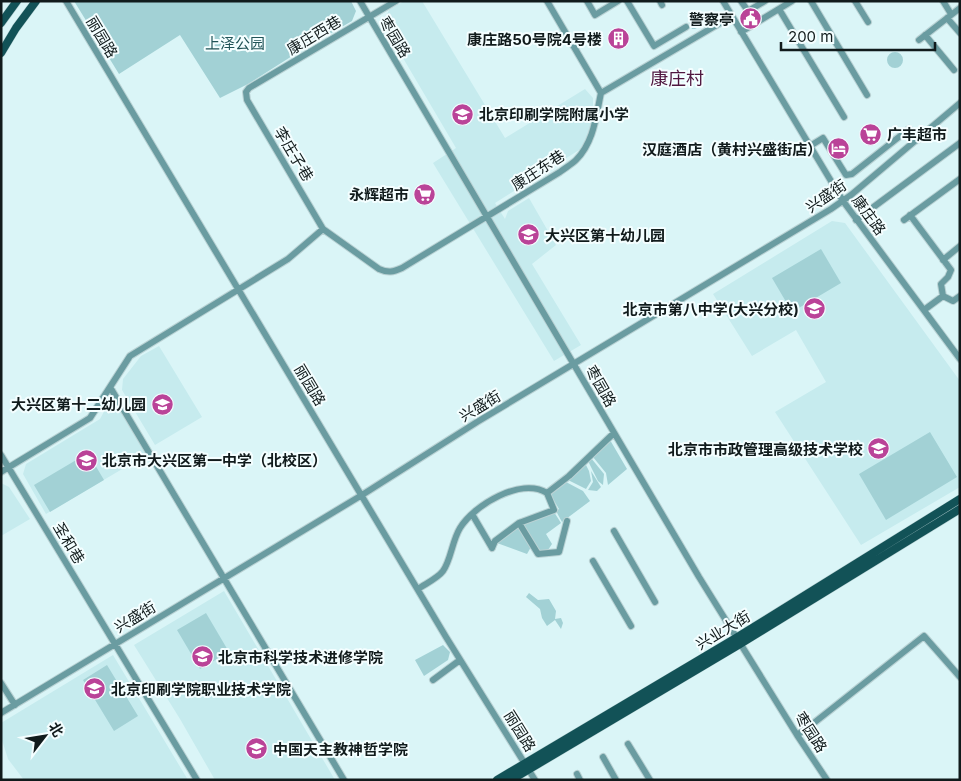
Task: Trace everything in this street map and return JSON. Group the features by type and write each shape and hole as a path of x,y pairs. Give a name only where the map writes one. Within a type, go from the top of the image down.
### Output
{"main road":[{"path":"1,23 17,1"},
{"path":"1,53 16,28 36,1"},
{"name":"兴业大街","path":"738,641 960,499"},
{"name":"兴业大街","path":"497,780 527,766 960,509"},
{"name":"兴业大街","path":"511,780 527,766"}],"street":[{"name":"丽园路","path":"66,1 460,660 535,780"},
{"name":"枣园路","path":"360,1 738,641 827,780"},
{"name":"康庄西巷","path":"246,92 396,1"},
{"path":"546,1 601,93 732,16"},
{"path":"587,1 595,15 618,1"},
{"path":"626,1 654,46 686,27"},
{"name":"康庄路","path":"723,1 843,202 960,359"},
{"path":"741,1 748,11 765,1"},
{"path":"741,32 792,1"},
{"path":"811,1 867,95"},
{"path":"855,1 868,22"},
{"path":"944,1 949,16 960,34"},
{"path":"919,40 960,8"},
{"path":"779,9 844,117"},
{"path":"925,35 954,70"},
{"name":"李庄子巷","path":"246,92 247,100 323,229"},
{"name":"康庄东巷","path":"323,229 378,270 394,272 488,217 576,160 587,145 593,130 601,93"},
{"name":"兴盛街","path":"1,713 362,495 477,422 843,202 960,103"},
{"path":"810,146 823,138 846,175 852,174 909,129 918,140"},
{"path":"856,220 960,143"},
{"path":"904,220 960,179"},
{"path":"910,215 951,270 948,278 941,284 943,296"},
{"path":"1,472 90,418 130,356 288,259 323,229"},
{"path":"943,260 960,246"},
{"path":"924,310 943,296"},
{"path":"943,296 953,301 960,296"},
{"path":"110,387 344,780"},
{"path":"546,493 569,476 614,432"},
{"name":"圣和巷","path":"1,454 197,780"},
{"path":"418,589 442,573 460,528 472,514 488,502 508,492 528,489 540,490 546,493 554,510 519,523 495,540 492,548 472,514"},
{"path":"519,523 538,554 559,552 567,521"},
{"path":"614,531 655,602"},
{"path":"592,561 631,626"},
{"path":"797,734 810,726 924,636 960,677"},
{"path":"433,680 460,660"},
{"path":"1,682 15,705"},
{"path":"628,744 650,780"},
{"path":"603,756 616,780"}],"shaded area":[{"name":"北京印刷学院附属小学","path":"404,1 422,1 505,138 585,89 593,98 593,130 587,145 495,203 505,219 508,211 529,198 556,245 532,264 581,345 554,361 433,163 456,148 383,24 389,10"},
{"path":"832,221 845,223 960,381 960,487 861,545 775,412 826,382 796,330 752,356 713,294"},
{"name":"大兴区第十二幼儿园","path":"159,346 202,417 155,445 122,390 123,379 141,356"},
{"name":"北京市大兴区第一中学（北校区）","path":"106,408 119,408 146,455 46,514 23,474 26,464 100,419"},
{"path":"1,483 9,487 30,519 1,536"},
{"path":"224,591 335,780 215,780 134,645"},
{"name":"北京印刷学院职业技术学院","path":"113,655 188,780 24,780 8,759 1,737 1,723"}],"green space":[{"name":"上泽公园","path":"74,1 351,1 356,11 352,21 248,84 220,98 180,35 119,74"},
{"path":"699,17 702,25 692,29 689,23"},
{"path":"895,52 901,54 903,60 901,66 895,68 889,66 887,60 889,54"},
{"path":"821,249 841,283 792,312 772,278"},
{"path":"930,432 957,477 886,520 859,474"},
{"path":"610,440 627,469 608,485 606,473 593,457"},
{"path":"88,453 104,480 50,512 34,485"},
{"path":"591,458 604,474 603,485 598,481 588,461"},
{"path":"585,463 591,481 586,489 568,480"},
{"path":"591,471 601,487 597,491 588,490 593,482"},
{"path":"566,482 583,491 590,501 562,522 556,511 559,509 550,494"},
{"path":"554,512 561,523 546,534 552,544 548,550 539,551 522,523"},
{"path":"518,525 531,547 527,554 497,543"},
{"path":"529,593 538,600 549,599 556,611 555,619 561,618 563,623 561,629 555,620 547,626 542,618 540,609 526,597"},
{"path":"206,613 229,652 200,669 177,630"},
{"path":"443,645 450,652 448,660 424,676 415,660"},
{"path":"107,665 138,716 114,731 83,680"}],"place":[{"name":"警察亭","path":"750,19"},
{"name":"康庄路50号院4号楼","path":"618,39"},
{"name":"北京印刷学院附属小学","path":"463,114"},
{"name":"广丰超市","path":"871,134"},
{"name":"汉庭酒店（黄村兴盛街店）","path":"838,149"},
{"name":"永辉超市","path":"425,194"},
{"name":"大兴区第十幼儿园","path":"529,235"},
{"name":"北京市第八中学(大兴分校)","path":"815,309"},
{"name":"大兴区第十二幼儿园","path":"162,404"},
{"name":"北京市市政管理高级技术学校","path":"879,449"},
{"name":"北京市大兴区第一中学（北校区）","path":"86,460"},
{"name":"北京市科学技术进修学院","path":"202,657"},
{"name":"北京印刷学院职业技术学院","path":"95,689"},
{"name":"中国天主教神哲学院","path":"257,749"}],"district":[{"name":"康庄村","path":"677,78"}]}
